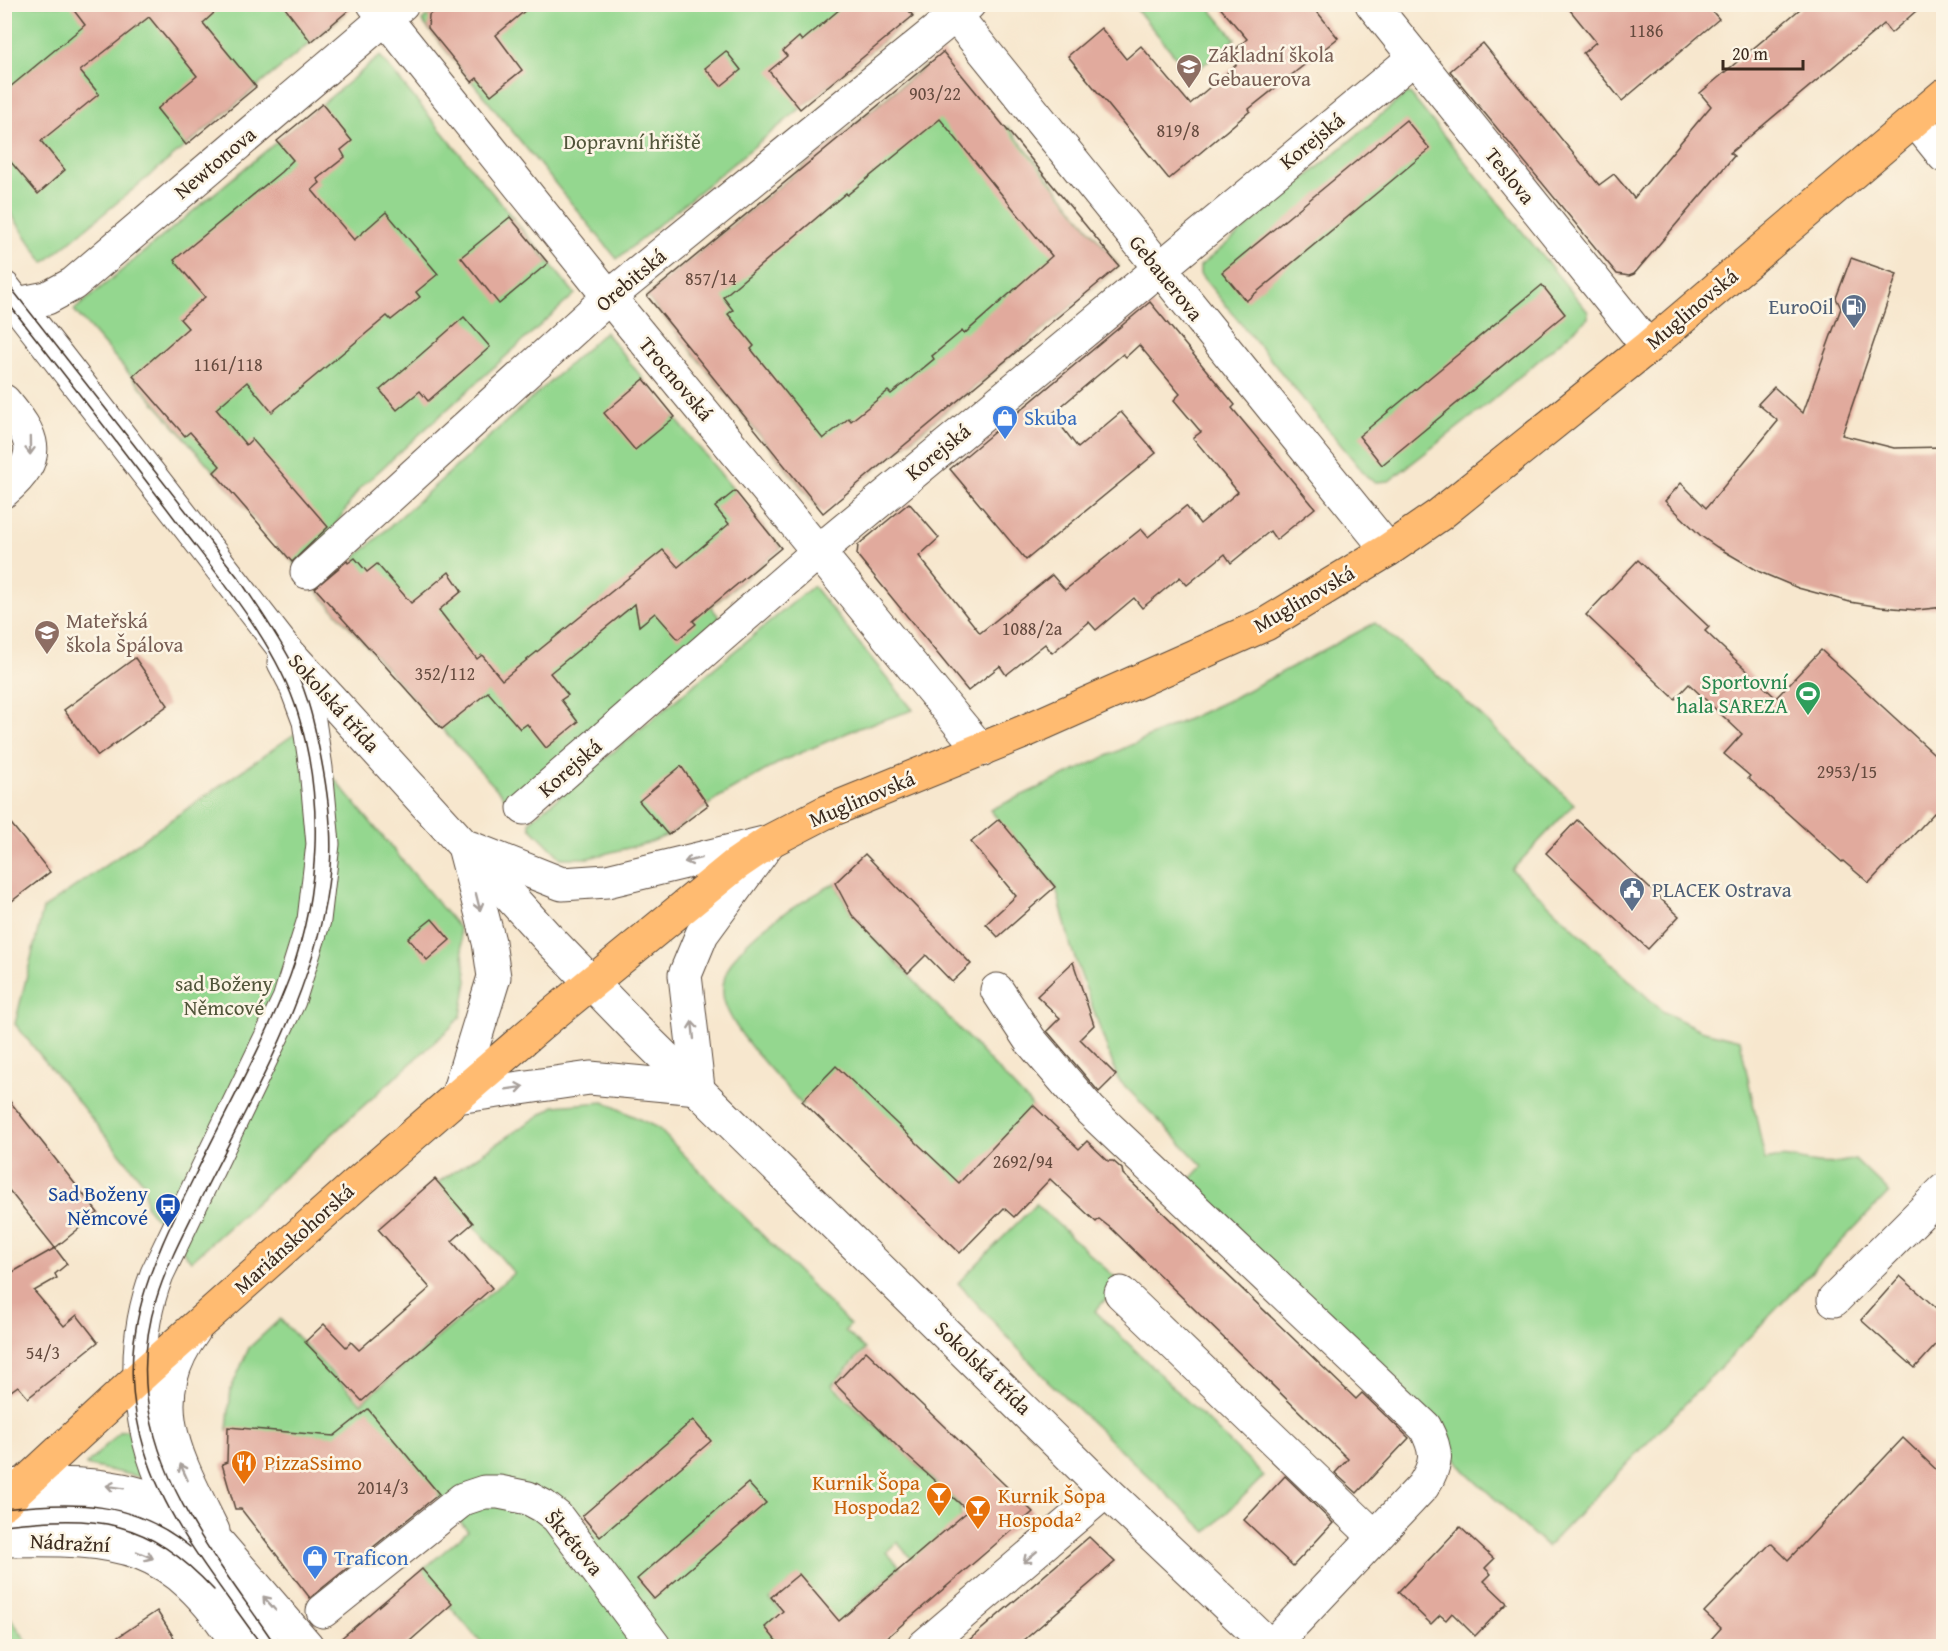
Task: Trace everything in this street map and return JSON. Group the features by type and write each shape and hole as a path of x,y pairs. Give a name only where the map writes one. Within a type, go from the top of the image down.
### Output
{"main road":[{"name":"Muglinovská","path":"591,983 698,893 770,841 824,813 981,750 1266,624 1388,550 1439,515 1648,347 1944,95"},
{"name":"Mariánskohorská","path":"11,1491 591,983"}],"street":[{"name":"Teslova","path":"1372,4 1648,347"},
{"name":"Gebauerova","path":"957,8 1158,268 1388,550"},
{"name":"Orebitská","path":"307,572 609,297 957,8"},
{"name":"Trocnovská","path":"387,9 609,297 981,750"},
{"name":"Newtonova","path":"11,296 47,298 73,284 387,9"},
{"name":"Korejská","path":"524,808 819,551 1415,57"},
{"path":"1915,120 1944,156"},
{"name":"Sokolská třída","path":"11,296 252,609 464,846 591,983 1106,1491 1271,1647"},
{"path":"4,401 27,429 31,445 26,468 4,491"},
{"path":"252,609 294,681 309,721 322,820 318,899 310,940 289,999 157,1274 141,1329 139,1377 151,1447 176,1508 227,1589 244,1611 264,1647"},
{"path":"464,846 562,884 580,885 607,881 770,841"},
{"path":"464,846 489,942 494,977 457,1098 590,1078 698,1088 686,975 702,934 770,841"},
{"path":"997,990 1030,1040 1090,1110 1425,1427 1434,1444 1434,1468 1423,1486 1271,1647"},
{"path":"1834,1300 1944,1190"},
{"path":"1122,1293 1375,1538"},
{"path":"199,1324 172,1370 167,1413 178,1458 219,1544"},
{"path":"11,1491 54,1483 120,1488 159,1499 197,1522 219,1544 307,1647"},
{"path":"924,1647 1106,1491"},
{"name":"Škrétova","path":"323,1611 463,1499 484,1492 499,1492 528,1498 557,1517 654,1647"},
{"path":"4,1517 76,1511 101,1514 137,1524 184,1550 210,1573 274,1647"},
{"name":"Nádražní","path":"4,1540 84,1540 117,1545 150,1556 164,1564 194,1590 226,1625 239,1647"}],"green space":[{"path":"338,4 345,14 44,263 5,205 5,5"},
{"name":"Dopravní hřiště","path":"443,4 904,4 913,16 617,259 422,21"},
{"path":"1133,5 1207,5 1235,39 1191,75"},
{"path":"380,56 575,294 359,489 327,538 295,565 74,310"},
{"path":"925,66 1005,128 1008,127 1119,266 870,474 819,509 647,296"},
{"path":"1406,94 1410,94 1588,312 1588,318 1483,408 1389,481 1376,482 1369,479 1200,274 1200,266"},
{"path":"605,332 781,548 711,607 726,625 513,807 316,590 355,558"},
{"path":"813,586 913,710 856,729 782,761 719,797 668,835 648,843 588,858 561,858 530,827 530,821"},
{"path":"1375,623 1443,680 1574,804 1512,870 1662,1011 1700,1030 1740,1040 1765,1160 1786,1158 1827,1164 1855,1159 1889,1192 1547,1547 1464,1470 1447,1447 1187,1183 1203,1166 1118,1079 1071,947 1056,887 990,810 1231,699"},
{"name":"sad Boženy Němcové","path":"296,733 459,928 467,981 461,1016 191,1261 146,1206 144,1183 15,1024 43,909"},
{"path":"835,883 852,915 1033,1107 959,1185 836,1070 802,1105 743,1037 726,1007 723,994 725,976 734,959 747,943 782,915"},
{"path":"604,1102 658,1128 850,1325 845,1331 865,1349 832,1385 960,1505 961,1518 913,1561 897,1542 886,1552 900,1567 856,1605 859,1608 830,1632 798,1576 770,1599 811,1646 484,1646 420,1572 468,1531 370,1415 345,1440 227,1430 231,1389 249,1348 280,1319 361,1403 514,1273 437,1183 554,1106"},
{"path":"1036,1204 1121,1283 1095,1311 1264,1476 1207,1532 1047,1380 958,1283"},
{"path":"127,1430 133,1437 146,1474 144,1478 86,1465 121,1431"},
{"path":"5,1610 30,1646 5,1646"}],"building":[{"path":"69,4 224,4 203,23 256,87 186,145 157,109 197,76 149,17 80,71 99,94 41,141 65,170 38,194 4,154 4,92 85,25"},
{"path":"282,4 356,4 311,42"},
{"path":"443,4 533,4 496,35 522,70 491,95 477,78 472,82 428,28 429,15"},
{"path":"846,4 904,4 913,16 800,109 769,71 787,56 783,51 799,37 802,41"},
{"path":"1217,4 1311,4 1338,38 1249,109 1250,111 1169,179 1068,56 1101,28 1126,59 1141,46 1190,104 1236,65 1237,48 1247,39"},
{"path":"1565,4 1706,4 1719,19 1622,101 1583,53 1596,42"},
{"path":"1806,4 1924,4 1891,33 1884,24 1730,153 1734,156 1634,274 1629,276 1617,274 1450,71 1483,43 1599,185 1614,174 1634,198 1711,106 1700,93"},
{"path":"726,51 741,70 721,86 705,68"},
{"path":"943,52 1119,266 823,513 647,296","holes":["940,119 1052,256 964,334 962,331 932,356 934,359 910,379 891,394 888,391 851,421 849,418 823,439 751,349 754,346 728,314 733,310 723,297 846,193 847,195"]},
{"path":"322,104 352,141 341,150 345,157 317,179 320,183 312,190 354,240 386,212 438,274 416,292 420,297 391,320 387,316 272,412 247,382 216,409 246,445 252,439 328,527 292,562 214,472 220,466 190,432 185,436 133,376 188,328 180,319 205,297 174,260 293,160 277,141"},
{"path":"1406,120 1430,149 1246,301 1222,272"},
{"path":"510,217 548,263 499,304 461,257"},
{"path":"1851,258 1897,274 1842,435 1894,448 1944,447 1944,607 1917,610 1881,607 1850,602 1798,588 1760,572 1717,547 1701,536 1665,501 1681,483 1706,508 1778,421 1758,404 1774,387 1803,413 1841,308 1836,298"},
{"path":"1542,285 1565,314 1382,465 1359,436"},
{"path":"1150,302 1235,405 1232,408 1315,508 1276,540 1270,531 1231,563 1225,554 1187,585 1180,577 1142,608 1134,598 1096,630 1089,622 1052,653 1045,644 1006,675 1000,666 968,691 857,555 858,545 909,503 939,538 919,556 980,633 1052,575 1065,590 1141,529 1148,537 1186,506 1200,524 1238,492 1193,438 1201,432 1174,400 1180,394 1139,345 1126,357 1123,354 1052,414 1078,448 1121,412 1156,453 1026,560 950,469"},
{"path":"464,317 490,347 428,401 420,391 397,410 380,390"},
{"path":"644,379 675,417 635,450 604,413"},
{"path":"735,491 781,548 693,621 696,624 678,639 655,613 639,626 635,604 550,673 568,695 561,700 578,722 546,748 527,724 520,729 488,692 442,729 315,588 347,561 348,563 355,558 367,572 377,564 411,603 449,572 462,591 439,610 477,659 482,655 502,680 663,550 678,567 729,524 715,507"},
{"name":"Sportovní hala SAREZA","path":"1638,560 1709,627 1705,631 1776,698 1821,650 1944,763 1944,822 1934,813 1869,883 1842,862 1724,754 1742,734 1689,684 1675,699 1586,615"},
{"path":"135,658 168,705 98,756 64,710"},
{"path":"681,766 708,805 668,835 639,801"},
{"path":"4,815 50,872 4,907"},
{"path":"999,819 1055,887 998,937 986,924 1016,896 971,842"},
{"path":"1577,820 1679,916 1648,949 1546,853"},
{"path":"865,854 971,964 952,982 926,955 908,973 852,915 835,883"},
{"path":"432,919 450,940 427,960 408,938"},
{"path":"1073,962 1094,1025 1080,1039 1116,1075 1099,1092 1047,1031 1060,1018 1037,996"},
{"path":"836,1066 959,1183 1033,1105 1079,1149 1087,1141 1108,1161 1113,1161 1122,1169 1123,1174 1356,1399 1362,1393 1409,1438 1357,1493 1335,1473 1348,1459 1112,1229 1099,1219 1096,1222 1050,1179 1014,1217 1004,1208 960,1253 802,1101"},
{"path":"4,1094 98,1213 55,1248 4,1184"},
{"path":"435,1179 473,1223 452,1241 492,1288 362,1401 305,1342 324,1324 346,1347 351,1342 359,1350 430,1288 378,1229"},
{"path":"55,1248 67,1264 55,1274 57,1278 34,1291 64,1326 77,1315 98,1342 28,1398 18,1386 4,1396 4,1277"},
{"path":"1900,1276 1944,1315 1944,1336 1915,1368 1861,1320"},
{"path":"866,1351 1033,1512 876,1647 781,1647 765,1627 783,1611 771,1597 799,1574 839,1621 968,1511 904,1453 835,1384"},
{"path":"368,1409 439,1494 310,1598 241,1509 235,1509 222,1464 227,1462 228,1427 334,1436"},
{"path":"693,1420 711,1441 600,1537 582,1516"},
{"path":"1903,1438 1944,1477 1944,1647 1704,1647 1721,1628 1704,1612 1771,1543 1788,1560"},
{"path":"1285,1476 1333,1523 1293,1566 1244,1520"},
{"path":"748,1483 766,1503 654,1599 637,1579"},
{"path":"1460,1527 1494,1559 1485,1568 1491,1574 1484,1581 1507,1603 1475,1636 1452,1613 1446,1620 1440,1615 1431,1624 1398,1592"},
{"path":"1089,1537 1115,1562 1016,1647 961,1647"},
{"path":"422,1569 452,1604 403,1647 331,1647"},
{"path":"157,1611 180,1647 103,1647"}],"tram line":[{"path":"4,279 240,580 262,613 283,646 300,680 311,713 321,758 329,813 331,854 324,911 313,953 299,995 264,1075 191,1217 159,1290 147,1340 145,1367 147,1396 154,1431 164,1465 179,1497 215,1558 276,1646"},
{"path":"4,298 248,616 289,689 306,746 312,779 315,845 313,879 300,944 290,976 269,1026 178,1210 150,1276 140,1308 134,1342 132,1376 136,1412 145,1451 167,1504 196,1553 262,1646"},
{"path":"4,1509 54,1505 101,1507 147,1520 190,1547"},
{"path":"4,1525 67,1521 94,1522 119,1527 143,1535 166,1548 190,1566 214,1590"}],"place":[{"name":"Základní škola Gebauerova","path":"1189,90"},
{"name":"EuroOil","path":"1854,330"},
{"name":"Skuba","path":"1005,441"},
{"name":"Mateřská škola Špálova","path":"47,656"},
{"name":"Sportovní hala SAREZA","path":"1808,717"},
{"name":"PLACEK Ostrava","path":"1632,913"},
{"name":"Sad Boženy Němcové","path":"168,1229"},
{"name":"PizzaSsimo","path":"244,1486"},
{"name":"Kurnik Šopa Hospoda2","path":"939,1518"},
{"name":"Kurnik Šopa Hospoda²","path":"978,1531"},
{"name":"Traficon","path":"315,1581"}]}
